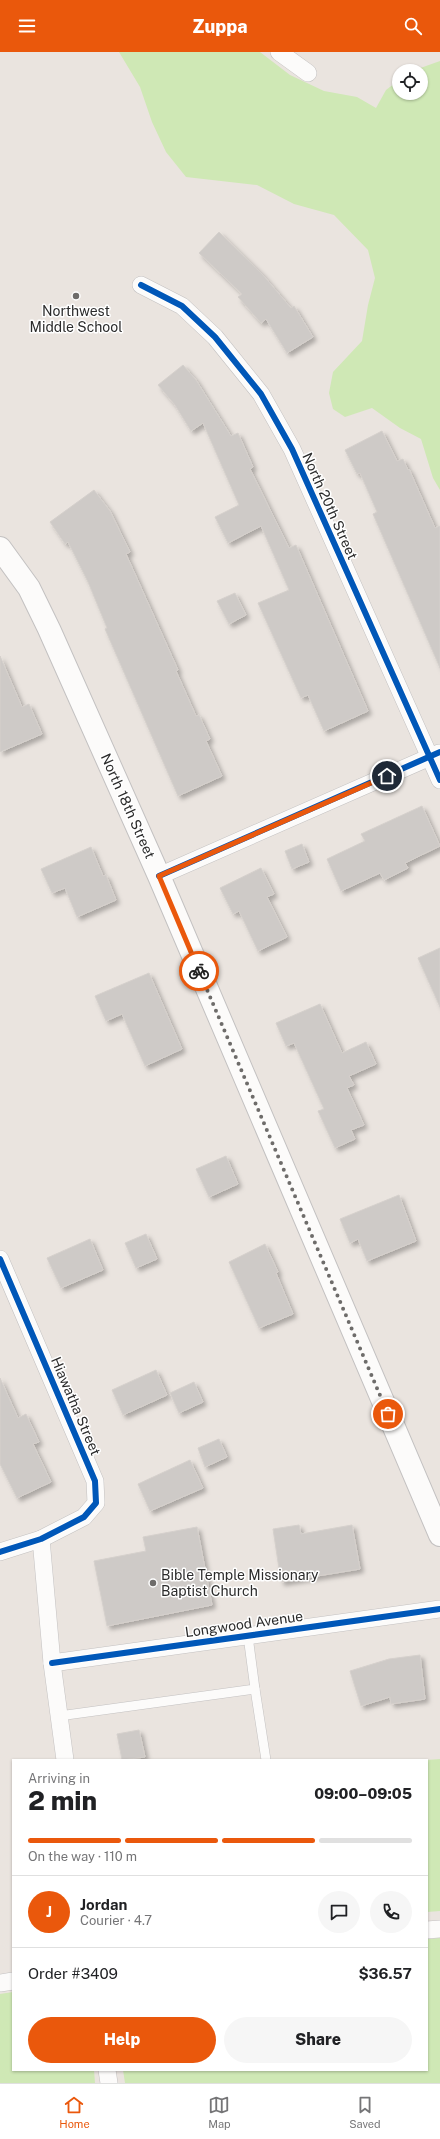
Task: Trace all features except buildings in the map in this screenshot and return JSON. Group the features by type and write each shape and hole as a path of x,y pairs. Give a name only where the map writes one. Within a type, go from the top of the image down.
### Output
{"main road":[{"name":"North 18th Street","path":"0,548 29,588 159,876 439,1532"}],"street":[{"path":"279,52 308,73"},
{"name":"North 20th Street","path":"141,285 182,306 215,336 261,394 292,449 435,754 440,780"},
{"path":"159,876 435,754"},
{"name":"Hiawatha Street","path":"0,1259 95,1481 96,1503 84,1517 41,1538"},
{"path":"0,1552 41,1538 52,1663 65,1759"},
{"name":"Longwood Avenue","path":"52,1663 440,1609"},
{"path":"428,1930 440,1929"},
{"path":"0,1983 12,1981"},
{"path":"107,2071 109,2083"}],"lane":[{"path":"248,1636 266,1759"},
{"path":"59,1716 255,1689"}],"green space":[{"path":"119,52 260,52 290,75 324,91 357,97 376,108 386,90 392,85 392,100 428,100 428,65 440,61 440,490 433,478 421,439 400,428 372,408 345,417 333,409 329,393 333,372 362,341 368,305 375,278 368,250 334,215 294,204 257,185 186,177 166,152 152,122 140,87"},
{"path":"440,1759 440,1911 428,1912 428,1760"},
{"path":"440,1938 440,2083 125,2083 123,2071 428,2071 428,1939"},
{"path":"12,1992 12,2071 94,2071 95,2083 0,2083 0,1994"}],"cycle path":[{"path":"141,285 182,306 215,337 261,394 292,449 440,780"},
{"path":"159,876 440,752"},
{"path":"0,1259 95,1481 96,1503 84,1517 41,1539 0,1552"},
{"path":"52,1663 440,1609"}],"way so far":[{"path":"199,971 388,1414"}],"place":[{"name":"Northwest Middle School","path":"76,296"},
{"name":"Bible Temple Missionary Baptist Church","path":"153,1583"}],"route":[{"path":"199,971 159,876 387,776"}]}
